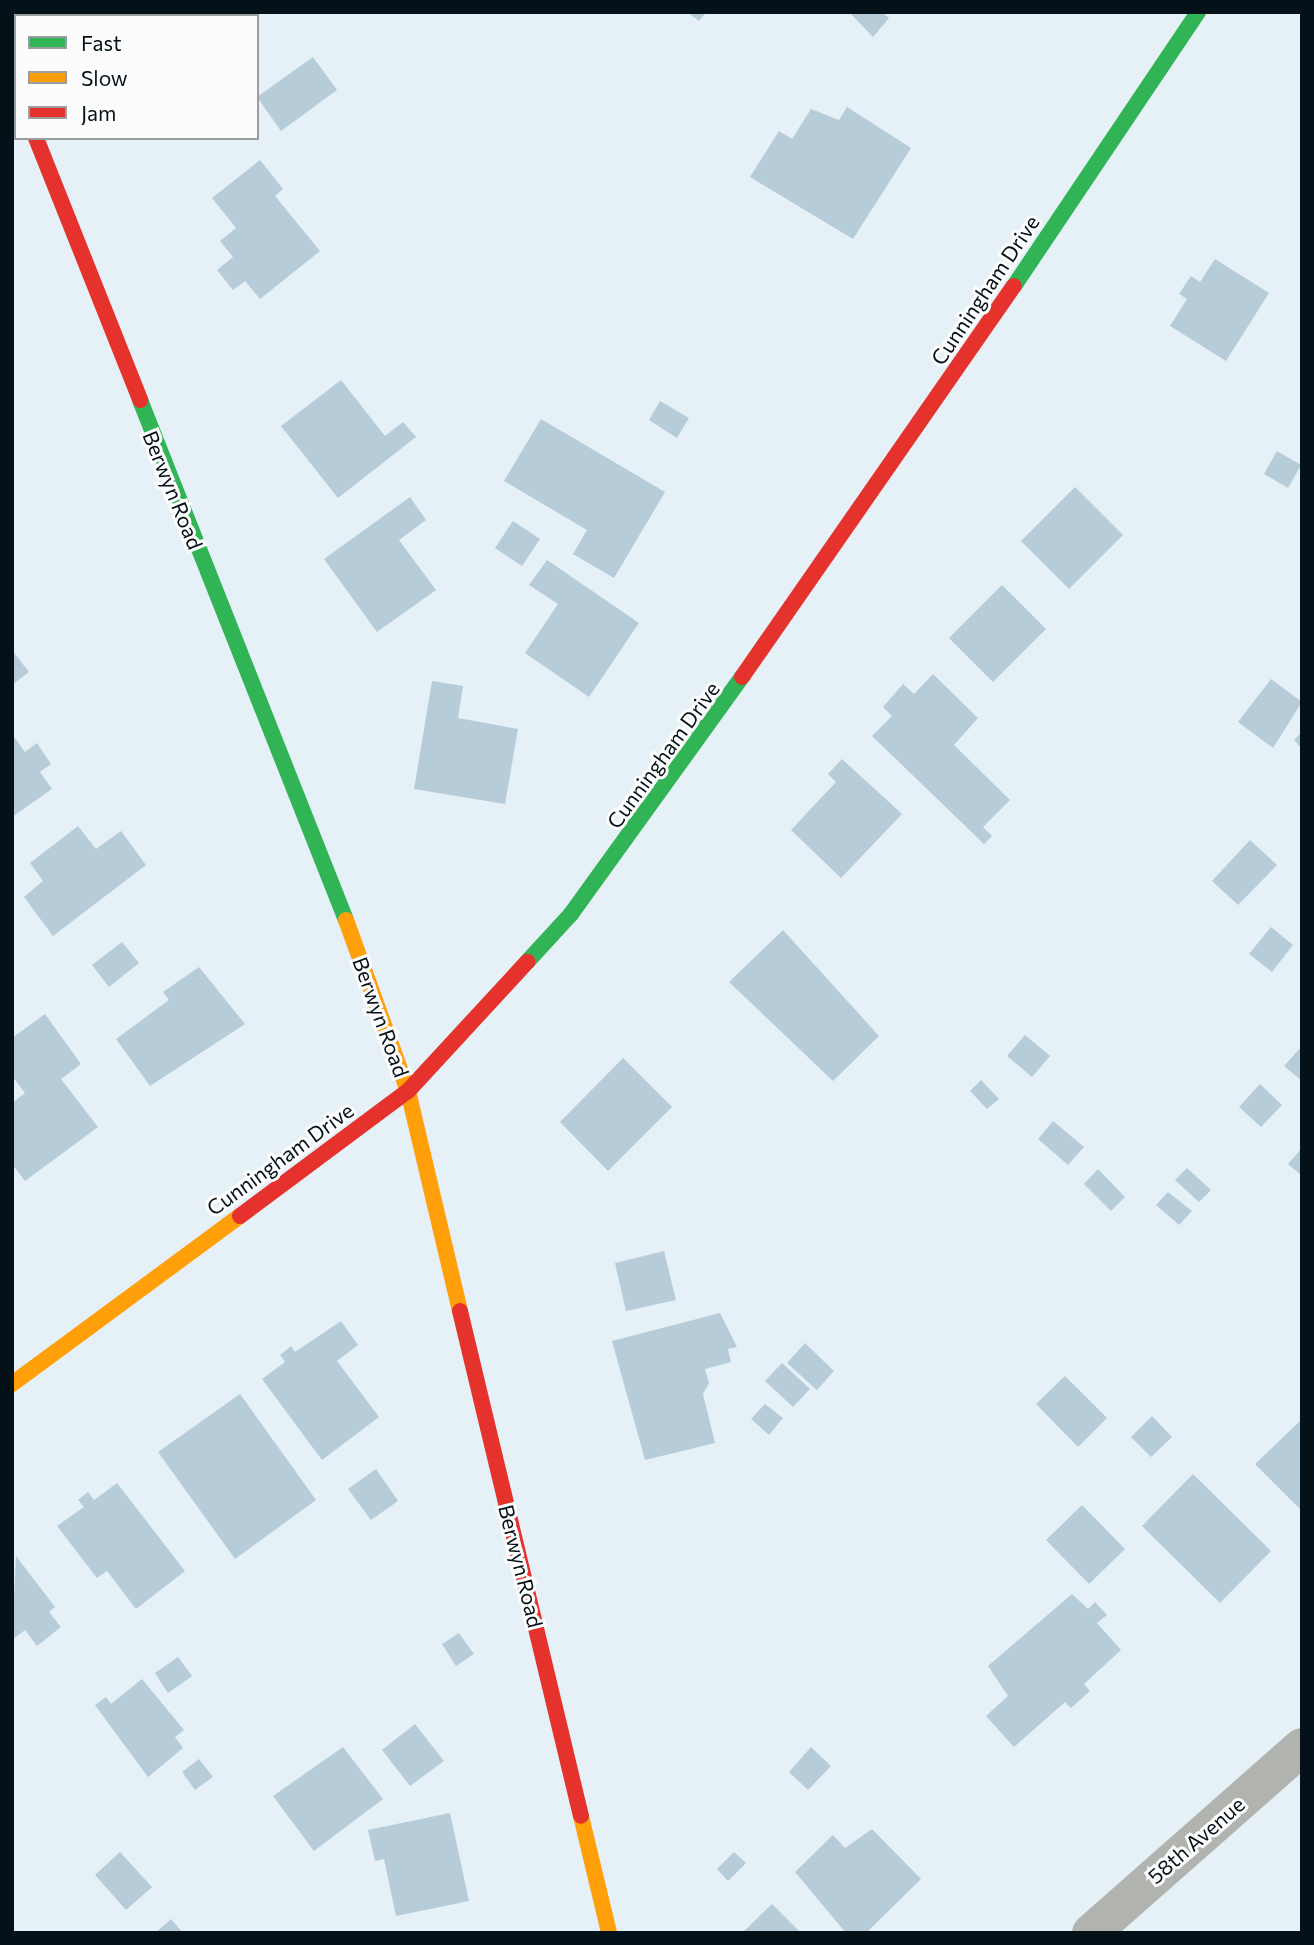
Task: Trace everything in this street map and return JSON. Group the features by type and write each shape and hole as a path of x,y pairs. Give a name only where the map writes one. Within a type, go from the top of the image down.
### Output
{"street":[{"name":"Cunningham Drive","path":"12,1384 408,1091 571,914 684,764 1198,12"},
{"name":"Berwyn Road","path":"37,140 336,891 408,1091 609,1933"},
{"name":"58th Avenue","path":"1091,1933 1302,1747"}],"building":[{"path":"145,12 238,14 146,14"},
{"path":"687,12 706,12 699,21"},
{"path":"849,12 882,12 889,18 873,37"},
{"path":"313,57 337,90 281,131 259,100 259,96"},
{"path":"847,107 911,148 853,239 750,177 779,131 792,139 811,109 839,120"},
{"path":"260,160 283,189 275,196 320,251 260,299 245,281 233,290 217,270 233,257 220,241 236,228 212,198"},
{"path":"1215,259 1269,293 1226,361 1170,326 1187,299 1179,294 1191,276 1200,282"},
{"path":"341,380 385,436 403,422 416,437 338,498 281,426"},
{"path":"660,401 689,418 677,438 649,420"},
{"path":"541,419 665,492 614,578 573,554 587,530 504,481"},
{"path":"1277,451 1301,465 1288,488 1264,474"},
{"path":"1075,487 1123,535 1069,589 1021,541"},
{"path":"410,497 426,520 399,540 436,590 377,632 324,559"},
{"path":"513,521 540,539 522,566 495,548"},
{"path":"547,560 639,623 589,697 525,653 558,604 529,585"},
{"path":"1002,585 1046,629 993,682 949,638"},
{"path":"12,650 29,672 12,685"},
{"path":"933,674 978,718 954,745 1010,800 983,827 992,836 984,844 872,736 892,716 883,707 903,684 914,694"},
{"path":"1271,679 1302,702 1273,748 1238,722"},
{"path":"432,681 463,686 458,718 518,729 505,804 414,789"},
{"path":"1302,732 1302,749 1294,740"},
{"path":"12,734 25,752 37,743 51,764 40,772 52,789 12,817"},
{"path":"842,759 902,814 841,878 791,830 836,782 828,774"},
{"path":"78,826 96,849 121,831 146,865 53,936 24,897 43,881 30,863"},
{"path":"1250,840 1277,865 1238,905 1212,881"},
{"path":"1271,927 1293,945 1272,972 1249,954"},
{"path":"783,930 879,1036 833,1081 729,982"},
{"path":"122,942 139,963 109,987 92,965"},
{"path":"199,967 245,1024 150,1086 116,1039 169,1000 163,992"},
{"path":"45,1014 81,1064 61,1079 98,1127 25,1181 12,1164 12,1103 25,1093 12,1076 12,1038"},
{"path":"1025,1035 1050,1056 1032,1077 1007,1056"},
{"path":"1302,1046 1302,1081 1284,1066"},
{"path":"623,1058 672,1107 608,1171 560,1122"},
{"path":"981,1080 999,1099 987,1109 970,1091"},
{"path":"1260,1084 1282,1105 1261,1127 1239,1107"},
{"path":"1053,1121 1084,1147 1068,1165 1038,1139"},
{"path":"1302,1148 1302,1176 1288,1164"},
{"path":"1187,1168 1211,1190 1199,1202 1175,1180"},
{"path":"1098,1169 1125,1197 1111,1211 1084,1184"},
{"path":"1168,1192 1192,1211 1179,1225 1156,1205"},
{"path":"664,1251 676,1300 626,1311 615,1263"},
{"path":"720,1313 737,1347 728,1349 731,1362 705,1369 709,1383 703,1394 715,1443 645,1460 612,1341"},
{"path":"341,1321 358,1345 337,1361 379,1417 322,1460 262,1379 285,1362 280,1355 291,1346 295,1352"},
{"path":"805,1343 834,1371 817,1390 787,1363"},
{"path":"782,1363 810,1389 793,1407 765,1381"},
{"path":"1065,1376 1107,1418 1078,1447 1036,1404"},
{"path":"240,1394 316,1500 235,1559 158,1452"},
{"path":"765,1404 783,1418 769,1435 751,1419"},
{"path":"1152,1416 1172,1437 1151,1457 1131,1437"},
{"path":"1302,1419 1302,1511 1255,1464"},
{"path":"376,1469 398,1501 371,1520 348,1489"},
{"path":"1193,1474 1271,1551 1220,1603 1142,1526"},
{"path":"117,1483 185,1571 136,1609 107,1571 97,1578 57,1526 84,1507 78,1500 88,1492 94,1500"},
{"path":"1082,1505 1125,1549 1089,1584 1046,1540"},
{"path":"16,1556 55,1607 49,1612 61,1627 37,1646 25,1630 12,1640"},
{"path":"1072,1594 1088,1609 1095,1602 1107,1615 1097,1623 1121,1650 1084,1684 1090,1691 1071,1708 1065,1702 1014,1747 986,1716 1008,1696 988,1666"},
{"path":"459,1633 474,1654 456,1666 442,1644"},
{"path":"178,1657 192,1676 168,1693 155,1673"},
{"path":"142,1679 184,1730 175,1737 183,1748 148,1777 95,1705 106,1697 111,1704"},
{"path":"415,1724 444,1761 410,1786 382,1750"},
{"path":"343,1747 383,1799 314,1851 273,1796"},
{"path":"811,1747 831,1766 808,1790 789,1772"},
{"path":"199,1759 213,1777 195,1790 182,1772"},
{"path":"450,1813 469,1901 396,1916 384,1859 375,1861 368,1830"},
{"path":"872,1829 921,1879 866,1933 846,1933 795,1872 833,1835 845,1848"},
{"path":"120,1852 152,1887 126,1910 95,1875"},
{"path":"734,1852 746,1863 728,1881 717,1869"},
{"path":"772,1904 801,1933 742,1933"},
{"path":"171,1919 183,1933 155,1933"}],"traffic: fast":[{"path":"1014,286 1198,12"},
{"path":"140,400 346,920"},
{"path":"527,962 571,914 742,677"}],"traffic: slow":[{"path":"346,920 408,1091 460,1311"},
{"path":"12,1384 240,1216"},
{"path":"581,1816 609,1933"}],"traffic: jam":[{"path":"37,140 140,400"},
{"path":"742,677 1014,286"},
{"path":"240,1216 408,1091 527,962"},
{"path":"460,1311 581,1816"}]}
